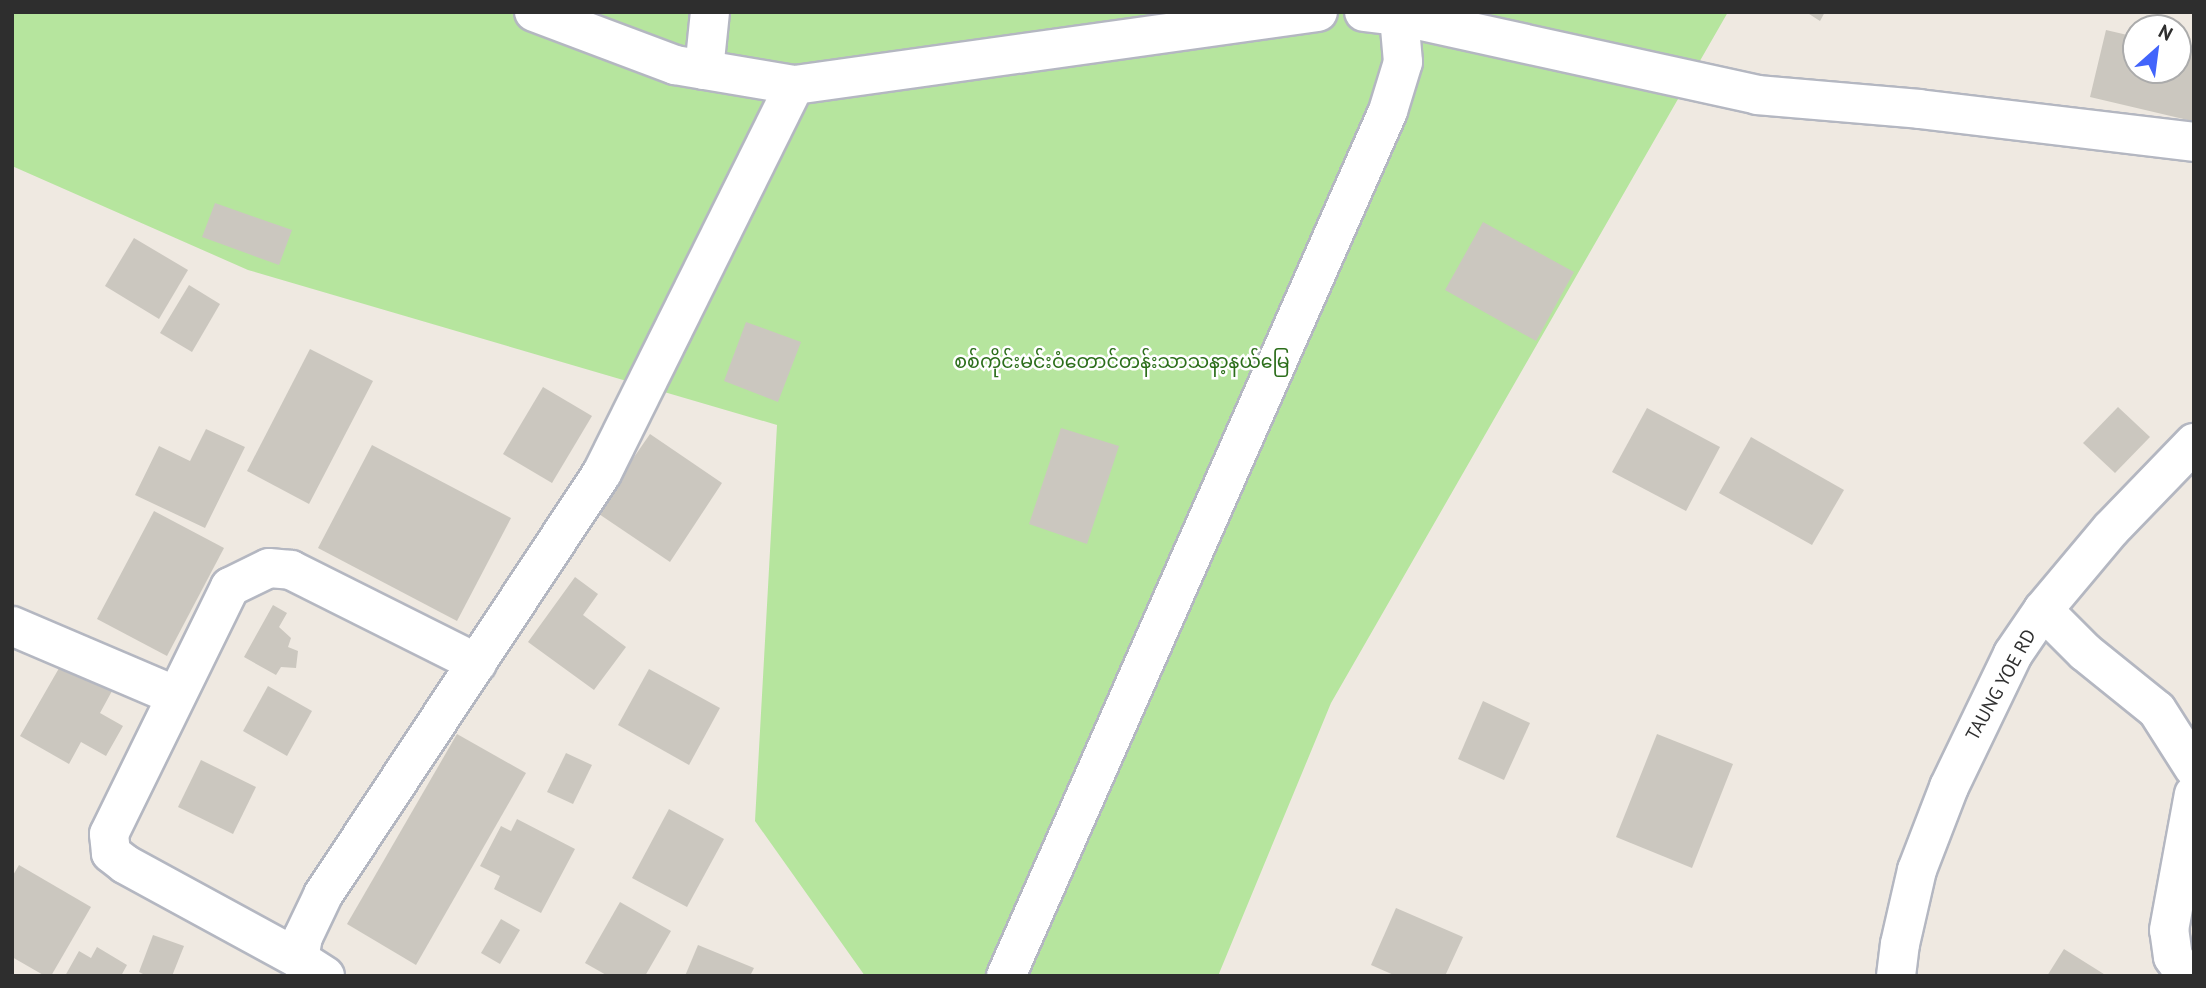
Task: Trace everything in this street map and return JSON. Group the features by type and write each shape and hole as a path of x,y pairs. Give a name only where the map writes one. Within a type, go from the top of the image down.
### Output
{"street":[{"path":"534,12 675,65 795,85 1318,12"},
{"path":"704,70 710,12"},
{"path":"1381,14 1757,95 1919,108 2194,142"},
{"path":"1006,976 1388,111 1403,62 1381,14"},
{"path":"312,967 303,937 323,895 602,473 795,85"},
{"name":"TAUNG YOE RD","path":"1896,976 1900,944 1917,870 1949,787 1988,699 2043,610 2111,529 2194,443"},
{"path":"312,967 125,864 111,853 109,834 230,587 269,568 291,570 477,663"},
{"path":"2043,610 2085,652 2157,710 2194,768"},
{"path":"12,626 176,696"},
{"path":"2186,976 2173,957 2169,930 2194,794"}],"green space":[{"name":"စစ်ကိုင်းမင်းဝံတောင်တန်းသာသနာ့နယ်မြေ","path":"12,12 1728,12 1331,703 1218,976 865,976 755,821 777,425 248,270 12,166"}],"building":[{"path":"1806,12 1825,12 1820,21"},
{"path":"2106,30 2122,34 2122,84 2192,84 2194,50 2192,121 2090,97"},
{"path":"215,203 292,230 279,265 202,237"},
{"path":"1483,222 1574,272 1536,341 1445,290"},
{"path":"134,238 188,270 159,319 105,286"},
{"path":"189,285 220,304 192,352 160,333"},
{"path":"746,322 801,342 778,402 724,381"},
{"path":"310,349 373,381 309,504 247,471"},
{"path":"543,387 592,416 552,483 503,454"},
{"path":"2118,407 2150,437 2115,473 2083,443"},
{"path":"1647,408 1720,447 1686,511 1612,472"},
{"path":"1061,428 1119,446 1087,544 1029,524"},
{"path":"206,429 245,447 205,528 135,495 159,446 190,461"},
{"path":"650,434 722,483 670,562 596,512"},
{"path":"1751,437 1844,490 1812,545 1719,493"},
{"path":"372,445 511,518 457,621 318,548"},
{"path":"154,511 224,548 167,656 97,619"},
{"path":"575,577 598,594 583,615 626,647 594,690 528,642"},
{"path":"273,605 287,613 279,627 291,638 288,647 298,651 296,668 281,667 276,675 244,657"},
{"path":"62,663 112,691 100,713 123,726 106,756 81,742 69,764 20,736"},
{"path":"649,669 720,708 689,765 618,725"},
{"path":"268,686 312,711 287,756 243,731"},
{"path":"1483,701 1530,723 1504,780 1458,759"},
{"path":"457,734 526,773 416,965 347,924"},
{"path":"1657,734 1733,764 1692,868 1616,837"},
{"path":"566,753 592,765 573,804 547,792"},
{"path":"201,760 256,787 233,834 178,807"},
{"path":"669,809 724,839 687,907 632,878"},
{"path":"517,819 575,849 541,913 494,889 500,876 480,866 501,826 511,831"},
{"path":"19,865 91,907 51,976 45,976 12,957 12,877"},
{"path":"620,902 671,931 645,976 608,976 585,963"},
{"path":"1396,908 1463,937 1445,976 1396,976 1371,965"},
{"path":"501,919 520,930 500,964 481,953"},
{"path":"153,935 184,946 172,976 147,976 139,972"},
{"path":"698,945 754,968 750,976 685,976"},
{"path":"97,947 127,965 121,976 65,976 79,951 91,958"},
{"path":"2064,949 2107,976 2047,976"}]}
